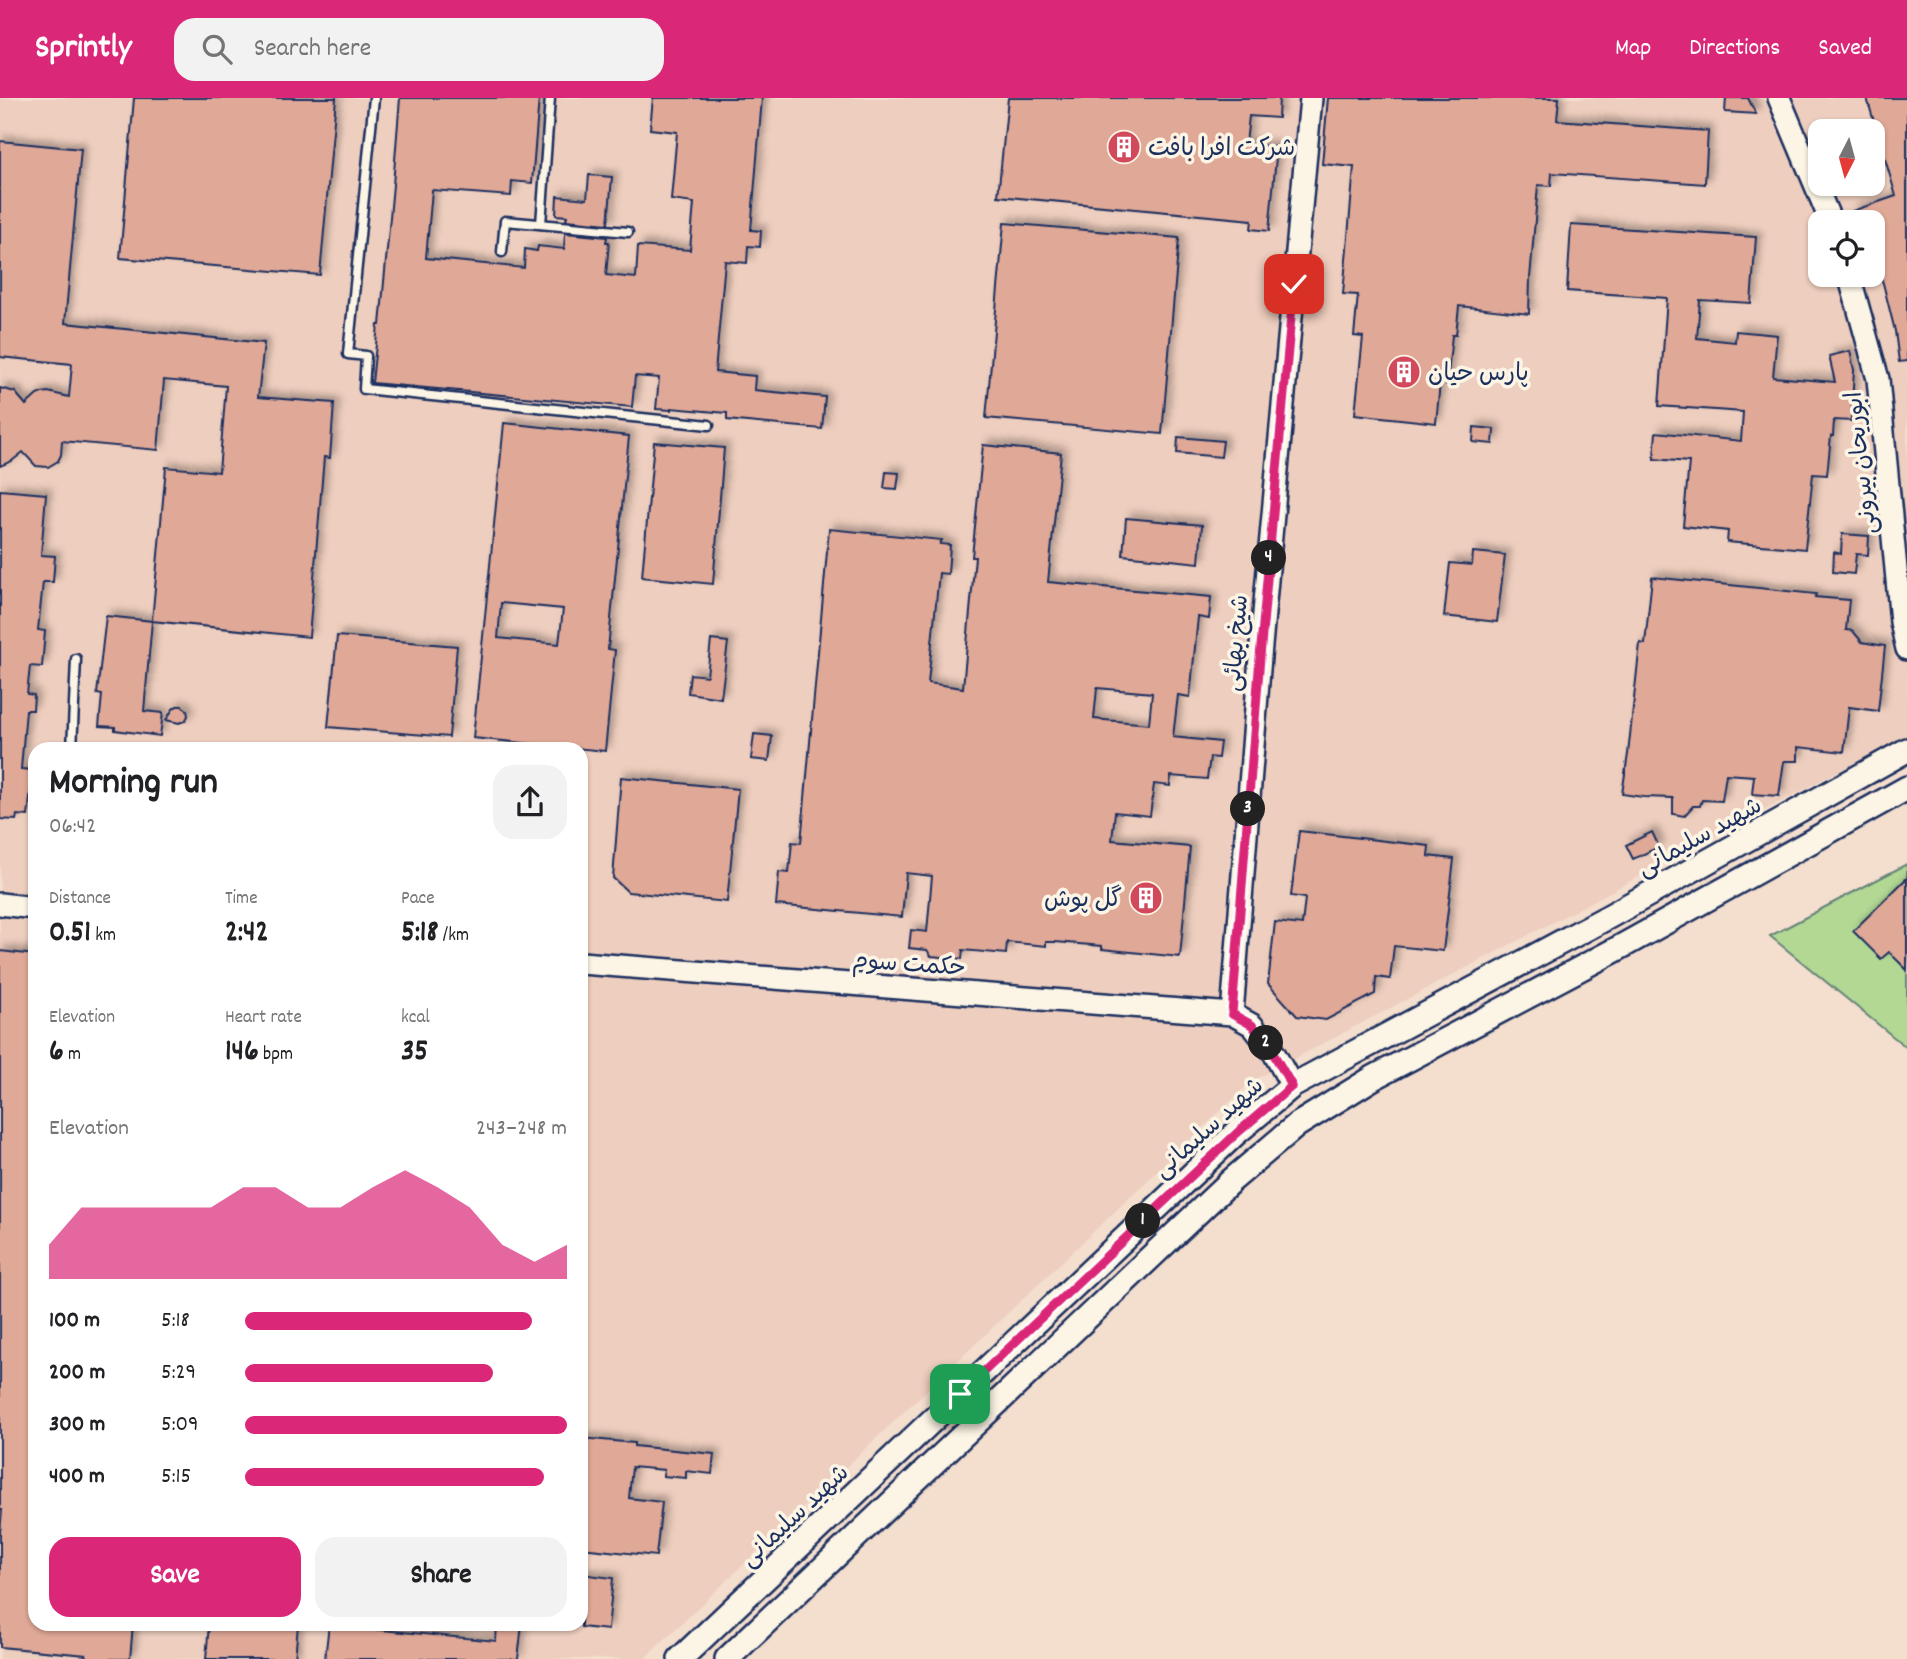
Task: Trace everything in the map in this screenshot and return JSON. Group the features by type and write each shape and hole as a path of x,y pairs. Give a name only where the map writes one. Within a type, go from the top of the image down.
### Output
{"main road":[{"name":"شهید سلیمانی","path":"680,1659 1225,1144 1292,1086 1608,917 1907,750"},
{"path":"727,1659 1231,1181 1297,1125 1373,1078 1617,949 1907,788"}],"street":[{"name":"شیخ بهائی","path":"1232,1014 1259,671 1311,98"},
{"path":"1779,98 1825,210"},
{"name":"ابوریحان بیرونی","path":"1852,287 1878,379 1901,622 1907,649"},
{"path":"0,904 28,907"},
{"name":"حکمت سوم","path":"588,964 1232,1014"},
{"path":"1232,1014 1252,1025 1273,1053 1292,1086"}],"lane":[{"path":"374,98 348,354 366,356 364,389 709,425"},
{"path":"541,224 550,98"},
{"path":"502,252 505,221 628,232"},
{"path":"72,742 76,659"}],"shaded area":[{"path":"0,98 1907,98 1907,735 1252,1081 644,1659 0,1659"}],"green space":[{"path":"1907,864 1907,1048 1770,936"}],"building":[{"path":"134,98 336,98 320,275 120,258"},
{"path":"400,98 539,98 532,183 512,181 511,196 432,190 426,258 524,268 525,249 537,251 538,246 564,249 565,233 607,237 606,242 609,242 606,275 636,278 638,246 690,250 694,203 671,200 677,132 650,129 653,98 762,98 751,230 761,231 760,247 748,246 747,263 725,261 715,372 755,376 754,390 825,397 822,429 727,420 727,413 656,409 659,378 635,376 632,407 372,383 380,325"},
{"name":"شرکت افرا بافت","path":"1008,98 1279,98 1278,118 1249,116 1246,144 1277,147 1269,231 1251,229 1252,220 998,196"},
{"path":"1328,98 1559,98 1557,120 1708,131 1705,184 1552,173 1551,186 1538,185 1529,314 1459,306 1456,335 1452,335 1447,384 1440,383 1436,423 1355,414 1363,337 1354,336 1358,295 1343,294 1354,167 1322,164"},
{"path":"1726,98 1748,98 1756,114 1725,112"},
{"path":"1867,98 1907,98 1907,361 1899,362 1895,331 1884,287 1885,210 1855,210 1896,196 1885,159 1885,119 1873,119"},
{"path":"0,141 81,149 65,323 264,343 258,397 334,403 330,458 324,457 309,637 152,621 166,467 219,472 226,386 164,380 158,450 62,441 58,461 48,467 36,466 23,452 0,466 0,388 15,392 26,405 42,393 69,397 72,364 0,357"},
{"path":"589,175 612,177 608,224 566,220 567,216 556,215 557,196 587,199"},
{"path":"1004,223 1179,238 1162,434 986,418"},
{"path":"1571,225 1756,237 1751,303 1700,300 1697,338 1735,342 1736,331 1777,335 1773,377 1835,382 1829,356 1850,351 1854,370 1851,421 1834,420 1827,475 1813,474 1805,549 1727,542 1728,531 1683,526 1689,462 1654,459 1656,432 1741,441 1743,412 1659,406 1667,298 1567,291"},
{"path":"504,423 629,436 608,649 615,650 605,751 588,749 588,742 514,742 473,738","holes":["501,603 563,609 559,644 498,638"]},
{"path":"1474,427 1494,429 1493,444 1473,442"},
{"path":"1178,437 1223,441 1221,457 1177,453"},
{"path":"654,442 724,448 713,584 642,577"},
{"path":"983,445 1061,453 1048,582 1211,597 1209,619 1198,617 1190,697 1178,695 1173,737 1220,742 1218,758 1210,757 1207,779 1171,776 1170,786 1154,784 1150,816 1115,812 1112,840 1190,847 1180,957 1055,942 1046,942 1046,946 1007,942 1006,954 963,950 962,959 931,956 927,950 909,948 911,930 927,932 932,876 906,873 902,917 776,905 779,872 789,873 792,842 801,843 829,529 942,540 940,544 950,545 948,574 939,573 928,683 963,688 975,557 972,557","holes":["1097,688 1152,693 1149,724 1094,719"]},
{"path":"886,472 899,473 897,489 884,488"},
{"path":"0,490 46,494 41,555 55,556 53,582 43,582 38,630 45,631 42,667 30,666 27,694 34,695 33,710 26,710 21,769 28,770 28,816 17,815 16,820 0,819"},
{"path":"1126,518 1202,525 1199,563 1123,555"},
{"path":"1842,534 1869,536 1868,555 1856,554 1854,574 1833,572 1834,552 1841,554"},
{"path":"1473,552 1505,555 1497,622 1444,616 1450,563 1472,565"},
{"path":"1652,577 1816,594 1815,597 1849,600 1846,630 1853,631 1862,642 1885,646 1878,711 1849,707 1844,752 1798,747 1798,761 1784,761 1779,796 1752,794 1754,776 1726,774 1722,801 1702,800 1700,806 1693,806 1684,816 1673,814 1673,798 1622,794 1640,643 1645,644"},
{"path":"106,616 152,621 144,711 163,713 160,736 99,726 102,695 97,694"},
{"path":"337,636 457,646 449,737 328,727"},
{"path":"711,640 728,642 721,698 688,693 690,674 707,676"},
{"path":"177,706 187,710 185,721 179,723 166,720 173,709"},
{"path":"754,734 772,736 769,761 751,759"},
{"path":"621,777 738,789 727,902 628,892 613,878"},
{"path":"1299,831 1429,846 1428,856 1454,859 1443,951 1394,946 1390,979 1376,977 1375,994 1326,1020 1297,1016 1268,984 1275,922 1302,925 1305,898 1291,896"},
{"path":"1652,832 1659,847 1633,859 1626,845"},
{"path":"1907,878 1907,970 1889,952 1881,959 1853,931"},
{"path":"0,951 28,954 28,1631 132,1631 130,1659 85,1659 86,1655 0,1647"},
{"path":"588,1439 714,1454 712,1474 686,1471 686,1478 663,1476 664,1470 632,1467 629,1498 662,1502 656,1556 588,1549"},
{"path":"588,1575 613,1578 608,1630 588,1628"},
{"path":"208,1631 297,1631 295,1659 206,1659"},
{"path":"328,1631 392,1631 496,1641 497,1631 521,1631 518,1659 325,1659"}],"place":[{"name":"شرکت افرا بافت","path":"1124,147"},
{"name":"پارس حیان","path":"1404,372"},
{"name":"گل پوش","path":"1146,898"}],"route":[{"path":"960,1394 1236,1134 1292,1086 1273,1053 1252,1025 1232,1014 1260,657 1294,284"}]}
